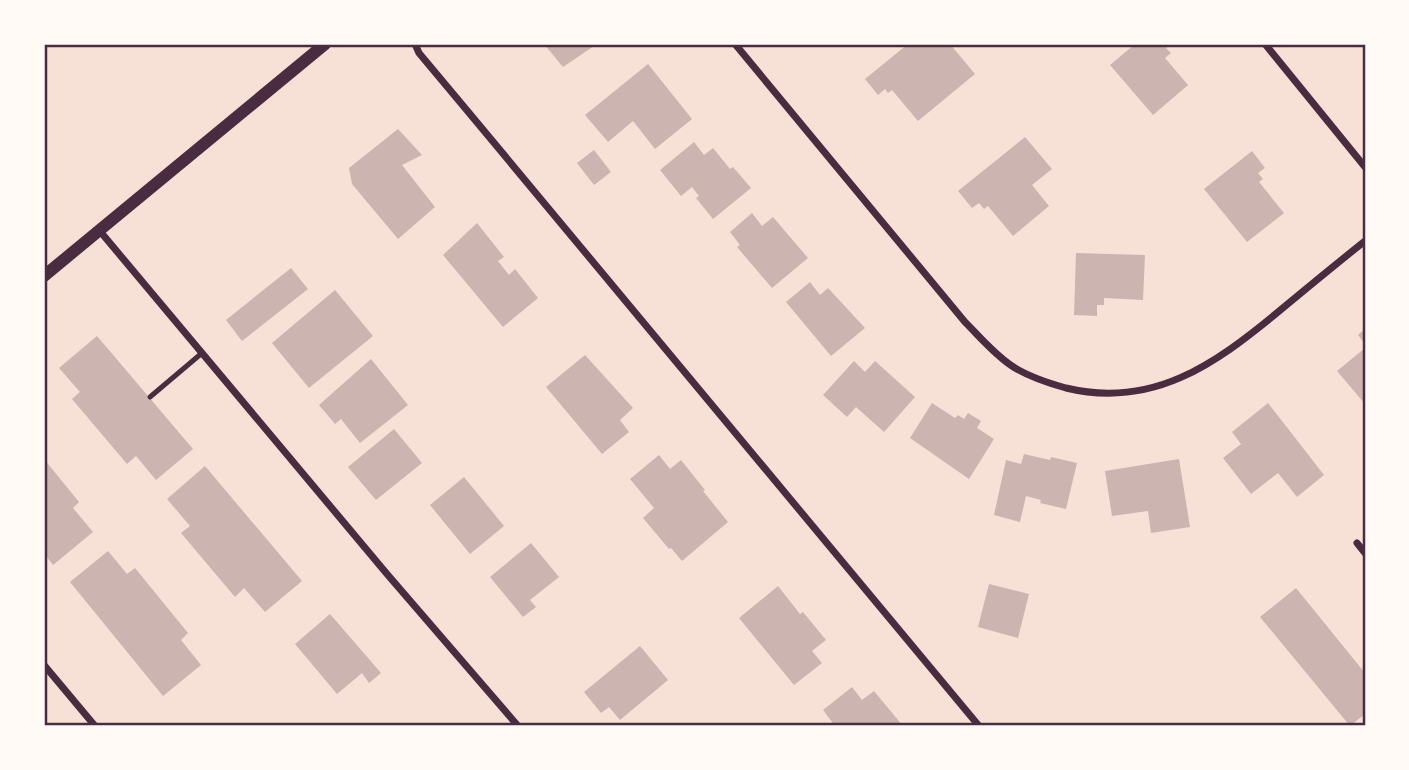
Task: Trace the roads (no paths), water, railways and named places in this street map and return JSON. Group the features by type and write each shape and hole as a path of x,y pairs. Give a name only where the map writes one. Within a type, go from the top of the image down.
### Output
{"street":[{"path":"44,276 325,44"},
{"path":"415,44 419,53 979,726"},
{"path":"735,44 982,339 1013,367 1057,385 1089,392 1124,392 1167,384 1189,375 1238,344 1365,241"},
{"path":"1265,44 1365,167"},
{"path":"99,230 518,726"},
{"path":"1357,543 1365,553"},
{"path":"44,666 95,726"}],"lane":[{"path":"150,397 202,353"}]}
